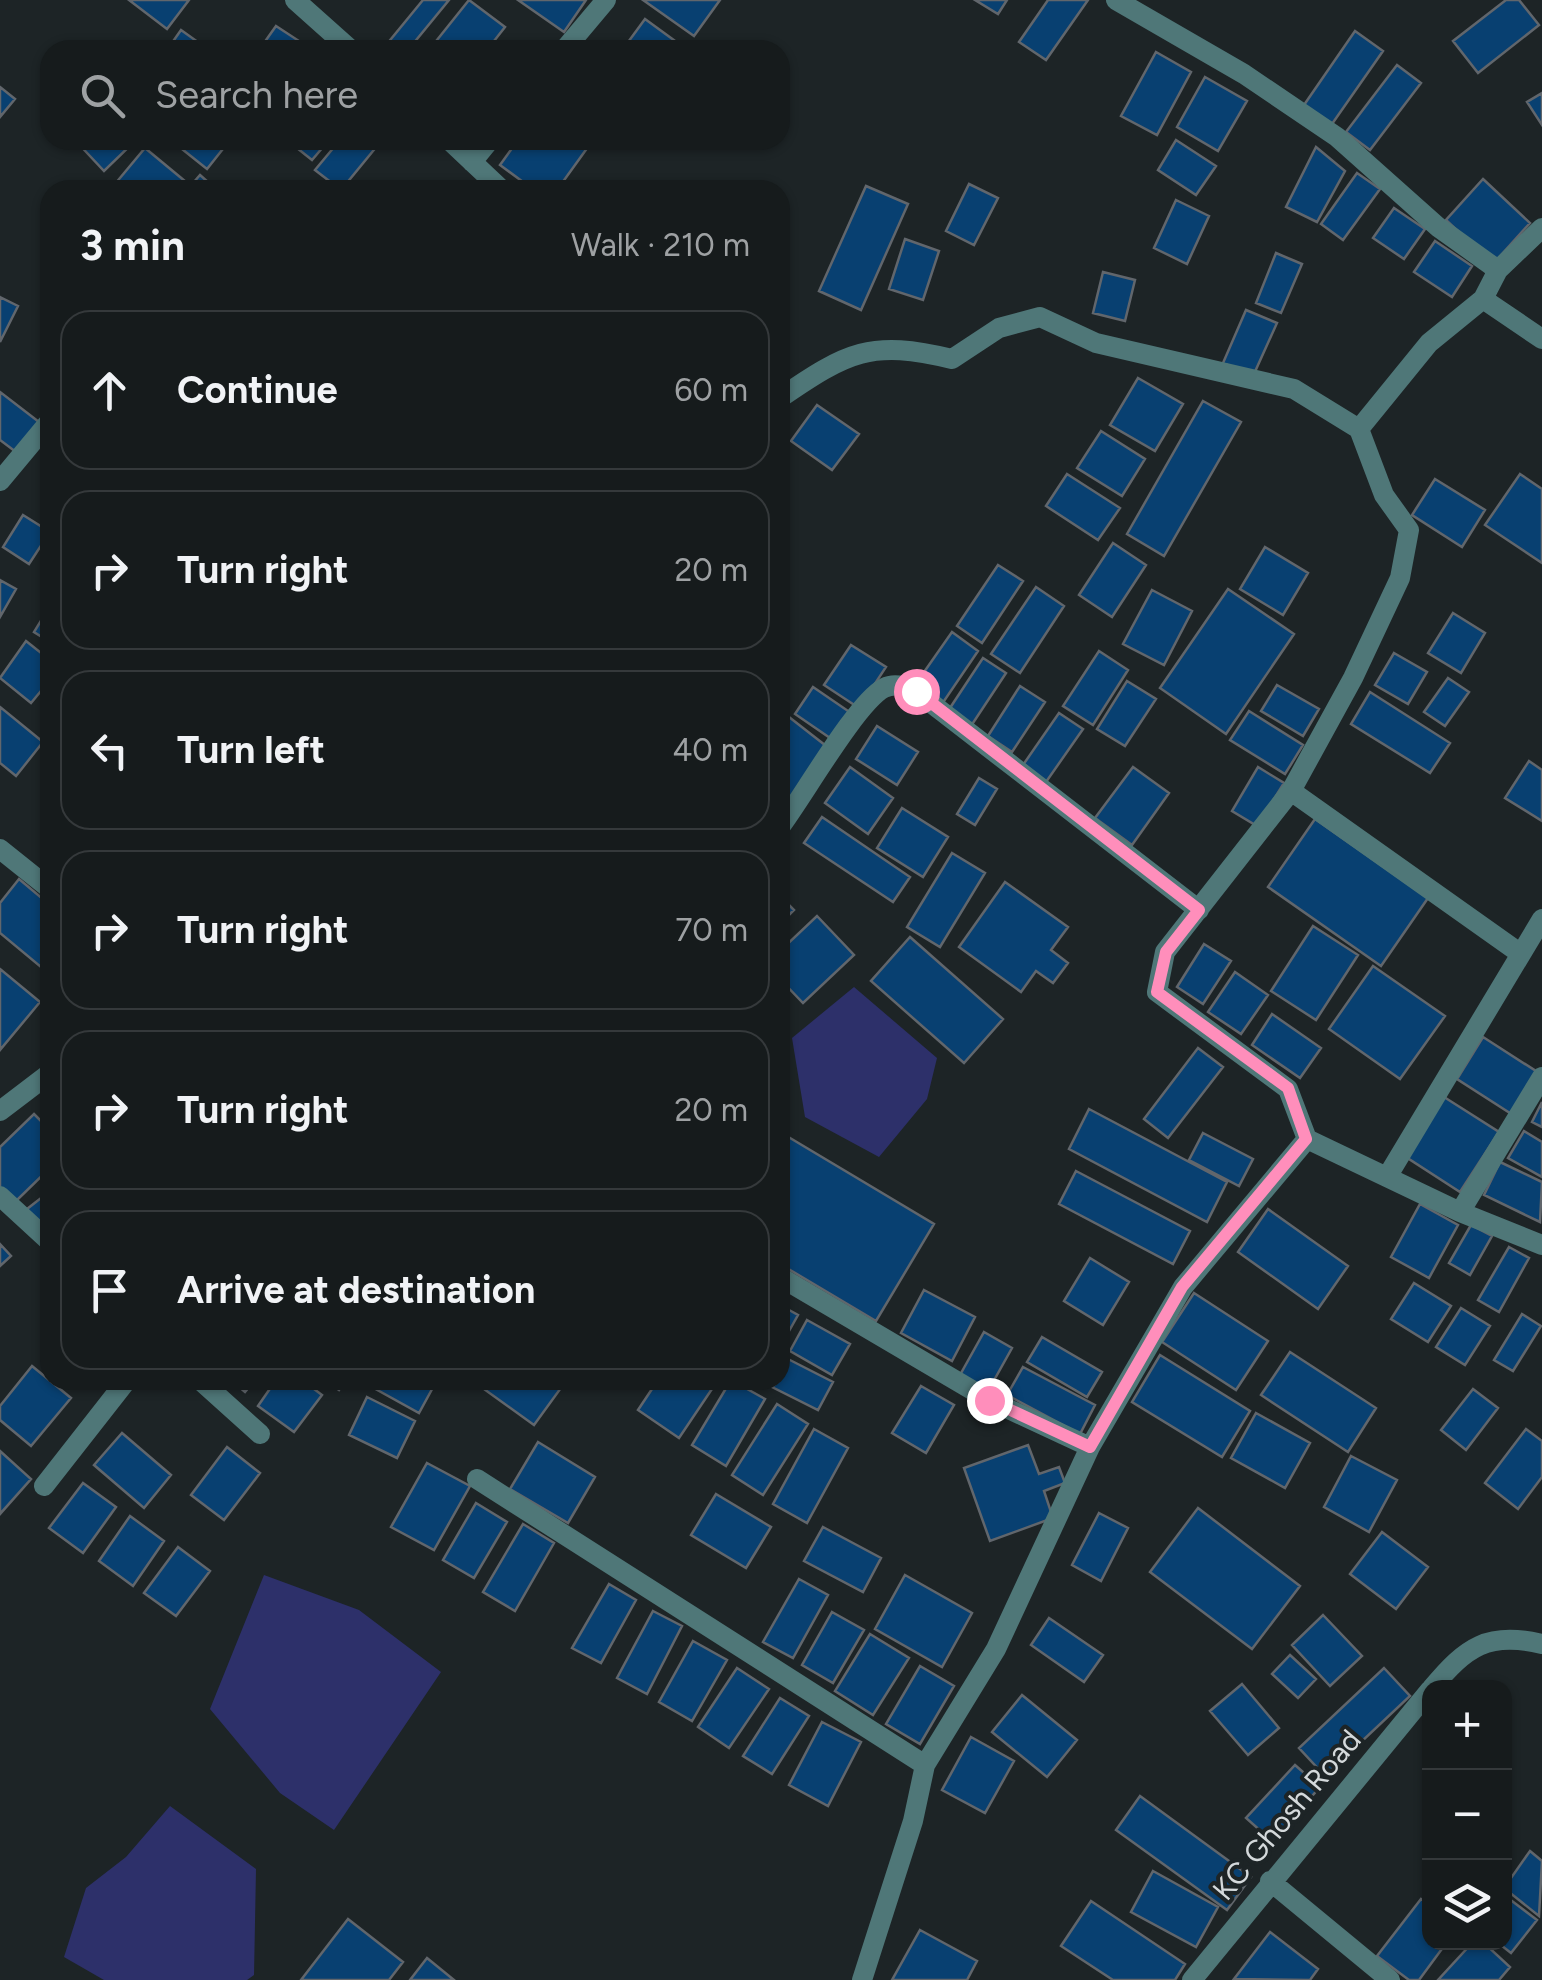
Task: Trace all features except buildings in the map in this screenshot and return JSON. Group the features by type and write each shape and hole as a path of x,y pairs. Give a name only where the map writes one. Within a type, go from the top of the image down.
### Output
{"street":[{"path":"295,0 341,40"},
{"path":"572,40 606,0"},
{"path":"1116,0 1244,74 1337,137 1438,227 1498,270"},
{"path":"459,150 491,180"},
{"path":"472,162 482,150"},
{"path":"1359,429 1429,343 1483,299 1498,270 1542,228"},
{"path":"1483,299 1542,339"},
{"path":"790,391 838,359 900,346 952,359 1000,328 1040,317 1096,343 1294,389 1359,429 1384,494 1410,530 1400,578 1353,678 1291,791 1166,952 1157,992 1288,1088 1306,1139 1460,1212 1542,1245"},
{"path":"0,481 40,433"},
{"path":"790,813 856,718 885,688 899,686 916,691 1199,910"},
{"path":"1291,791 1521,954"},
{"path":"0,849 40,880"},
{"path":"1387,1177 1542,919"},
{"path":"1460,1212 1542,1077"},
{"path":"5,1097 40,1078"},
{"path":"862,1980 913,1820 925,1765 996,1649 1090,1447 1182,1287 1306,1139"},
{"path":"0,1196 40,1233"},
{"path":"790,1283 989,1400 1090,1447"},
{"path":"44,1486 119,1390"},
{"path":"211,1390 260,1434"},
{"path":"477,1479 925,1765"},
{"name":"KC Ghosh Road","path":"1439,1680 1473,1644 1516,1638 1542,1644"},
{"name":"KC Ghosh Road","path":"1192,1980 1422,1700"},
{"path":"1270,1882 1390,1980"}],"shaded area":[{"path":"854,987 937,1058 927,1099 879,1157 805,1117 792,1038"},
{"path":"264,1575 359,1610 441,1672 334,1830 280,1793 210,1709"},
{"path":"170,1806 256,1869 254,1975 247,1980 104,1980 64,1957 86,1888 126,1857"}],"route":[{"path":"916,691 1199,910 1166,952 1157,992 1288,1088 1306,1139 1182,1287 1090,1447 989,1400"}]}
